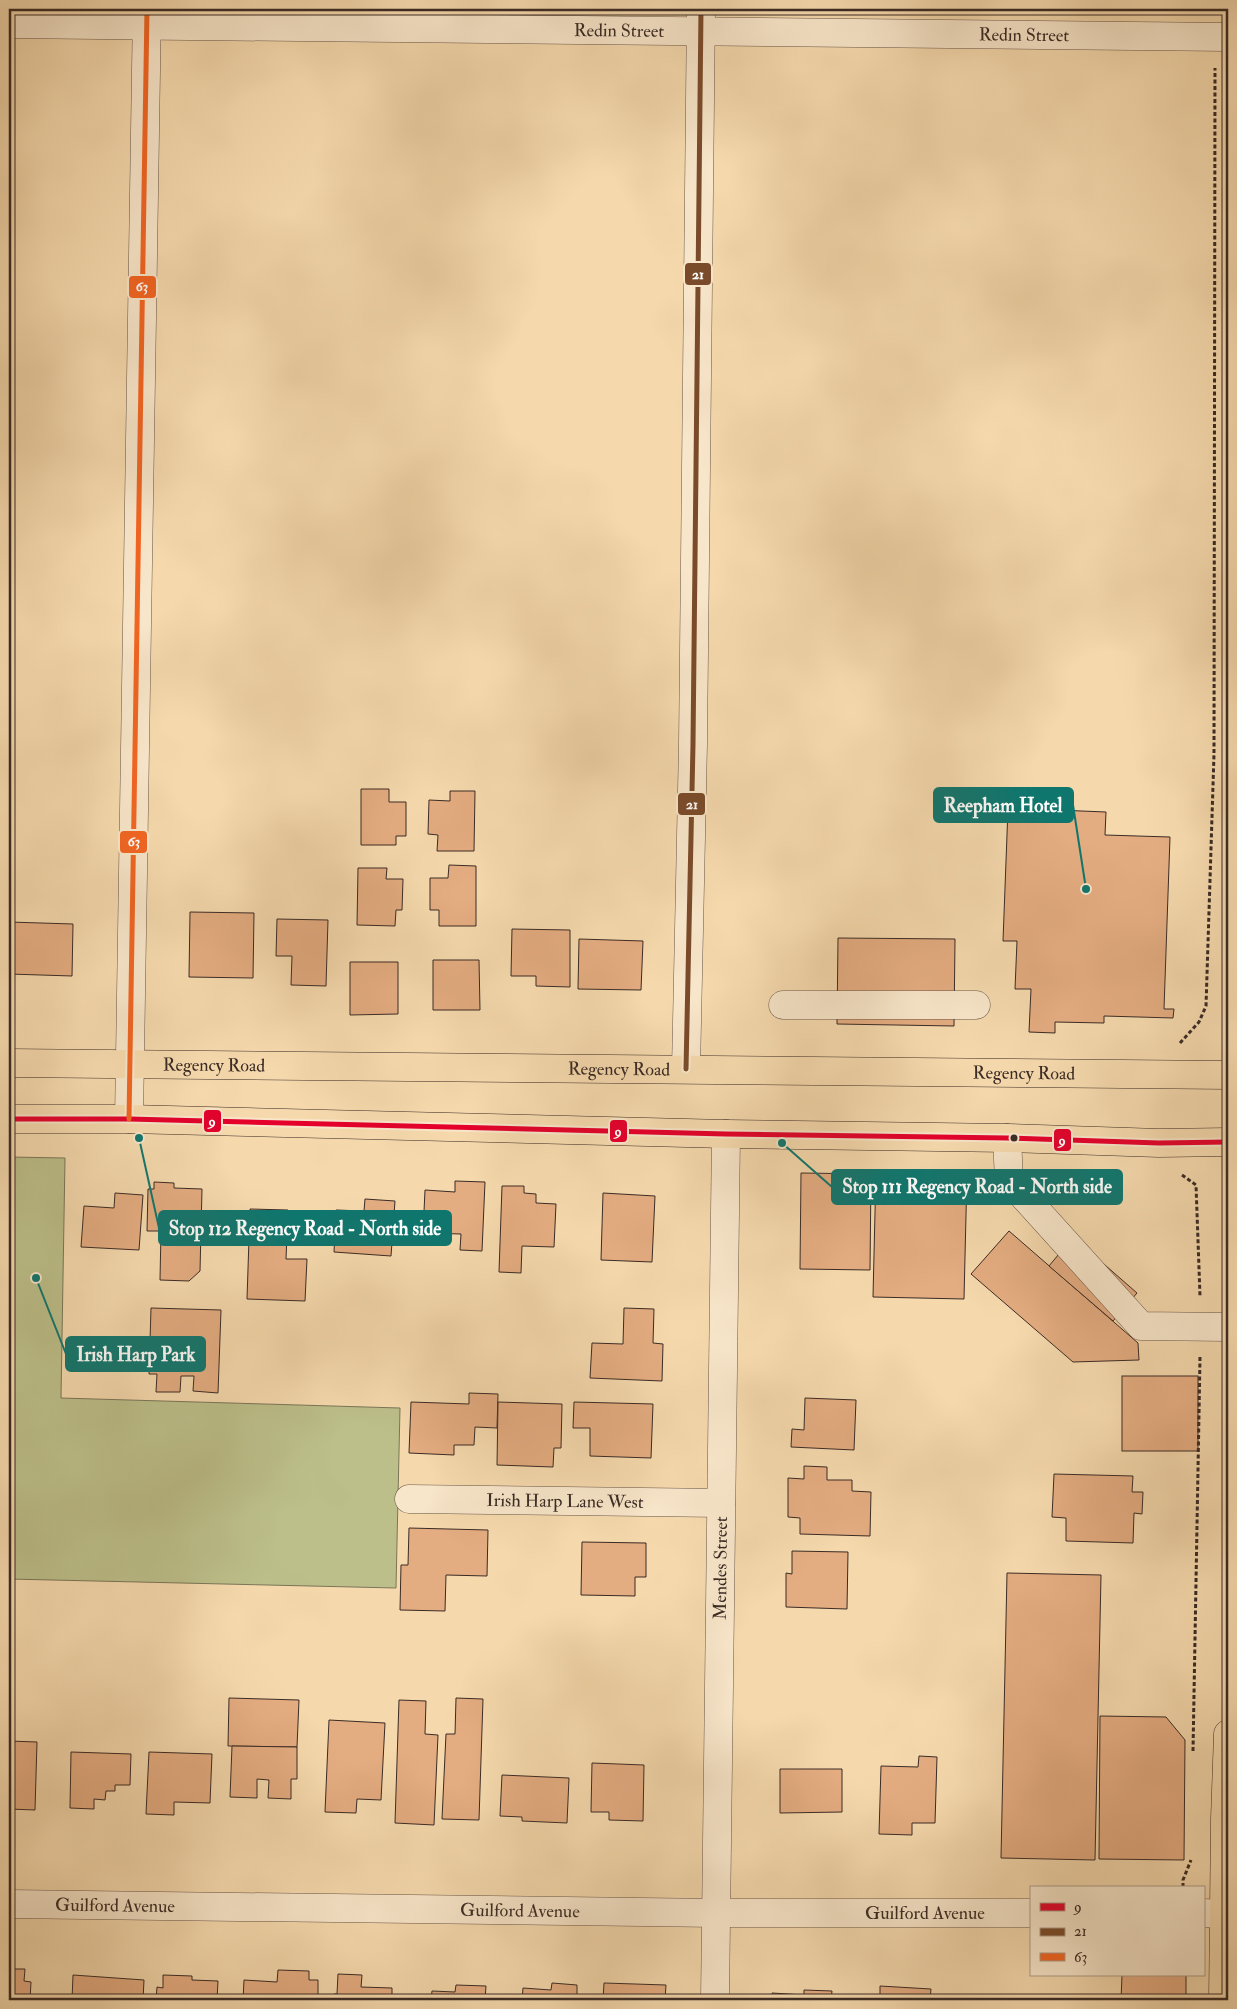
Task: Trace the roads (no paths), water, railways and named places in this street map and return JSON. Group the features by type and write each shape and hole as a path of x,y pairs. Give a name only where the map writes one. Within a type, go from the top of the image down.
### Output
{"main road":[{"name":"Regency Road","path":"9,1063 1228,1076"},
{"path":"9,1119 129,1119 1159,1143 1228,1142"},
{"path":"1223,2000 1214,1914 1228,1734"}],"street":[{"name":"Redin Street","path":"9,24 147,17 701,20 1222,37"},
{"path":"129,1119 147,17"},
{"path":"686,1069 694,744 701,20"},
{"path":"783,1005 976,1005"},
{"name":"Mendes Street","path":"716,2000 726,1134"},
{"path":"1007,1138 1009,1180 1141,1326 1228,1327"},
{"name":"Irish Harp Lane West","path":"409,1499 721,1503"},
{"name":"Guilford Avenue","path":"9,1904 716,1913 1030,1913"}],"place":[{"name":"Reepham Hotel","path":"1086,889"},
{"name":"Stop 112 Regency Road - North side","path":"139,1138"},
{"name":"Stop 111 Regency Road - North side","path":"782,1143"},
{"name":"Irish Harp Park","path":"36,1278"}]}
